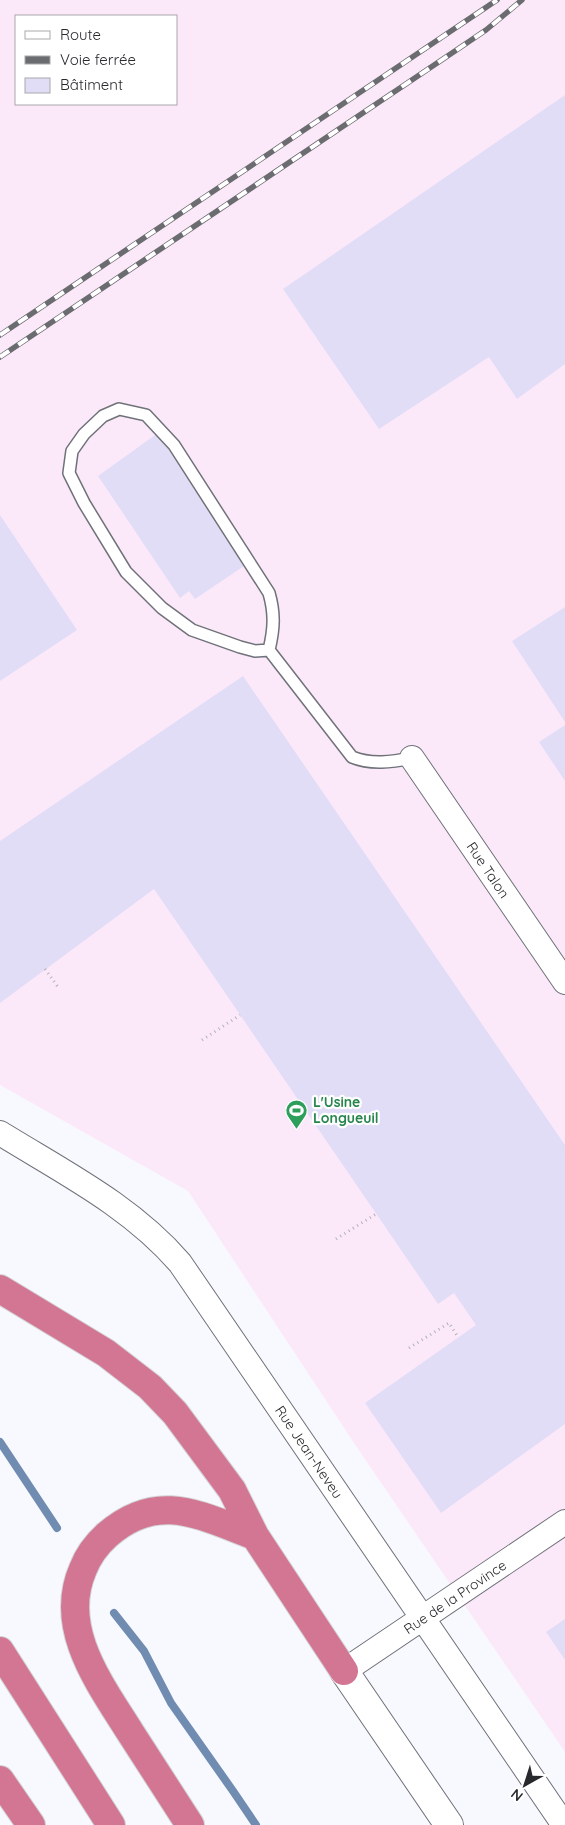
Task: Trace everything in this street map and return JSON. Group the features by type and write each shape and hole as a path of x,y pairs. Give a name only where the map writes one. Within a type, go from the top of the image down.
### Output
{"highway":[{"path":"0,1289 106,1353 150,1387 175,1413 232,1490 255,1536 344,1671"},
{"path":"190,1825 108,1696 90,1664 76,1625 74,1611 76,1588 85,1564 101,1540 123,1523 149,1512 163,1509 193,1513 255,1536"},
{"path":"0,1651 112,1825"},
{"path":"0,1780 31,1825"}],"street":[{"name":"Rue Talon","path":"412,758 565,982"},
{"name":"Rue Jean-Neveu","path":"0,1133 119,1206 169,1250 192,1278 564,1825"},
{"name":"Rue de la Province","path":"344,1671 565,1522"},
{"path":"344,1671 448,1825"}],"lane":[{"path":"269,650 255,651 192,630 162,608 126,572 69,473 72,451 84,434 103,416 119,409 146,416 174,445 269,593 274,609 269,650 352,757 378,762 394,762 412,758"}],"path":[{"path":"45,969 58,987"},
{"path":"202,1040 240,1015"},
{"path":"336,1239 376,1214"},
{"path":"410,1348 449,1323 458,1337"}],"shaded area":[{"path":"0,0 565,0 565,1752 358,1449 188,1191 0,1085"}],"building":[{"path":"565,95 565,364 517,399 489,357 379,429 283,289"},
{"path":"158,433 244,566 195,599 189,591 180,598 98,476"},
{"path":"0,515 77,630 0,681"},
{"path":"565,607 565,722 512,641"},
{"path":"243,676 565,1145 565,1424 441,1513 365,1403 476,1325 454,1293 438,1304 154,889 0,1003 0,841"},
{"path":"565,725 565,781 539,742"},
{"path":"565,1619 565,1660 546,1632"}],"waterway":[{"path":"0,1442 57,1528"},
{"path":"114,1613 144,1651 171,1703 256,1825"}],"railway":[{"path":"0,335 497,0"},
{"path":"0,357 486,30 522,0"}],"place":[{"name":"L'Usine Longueuil","path":"297,1129"}]}
